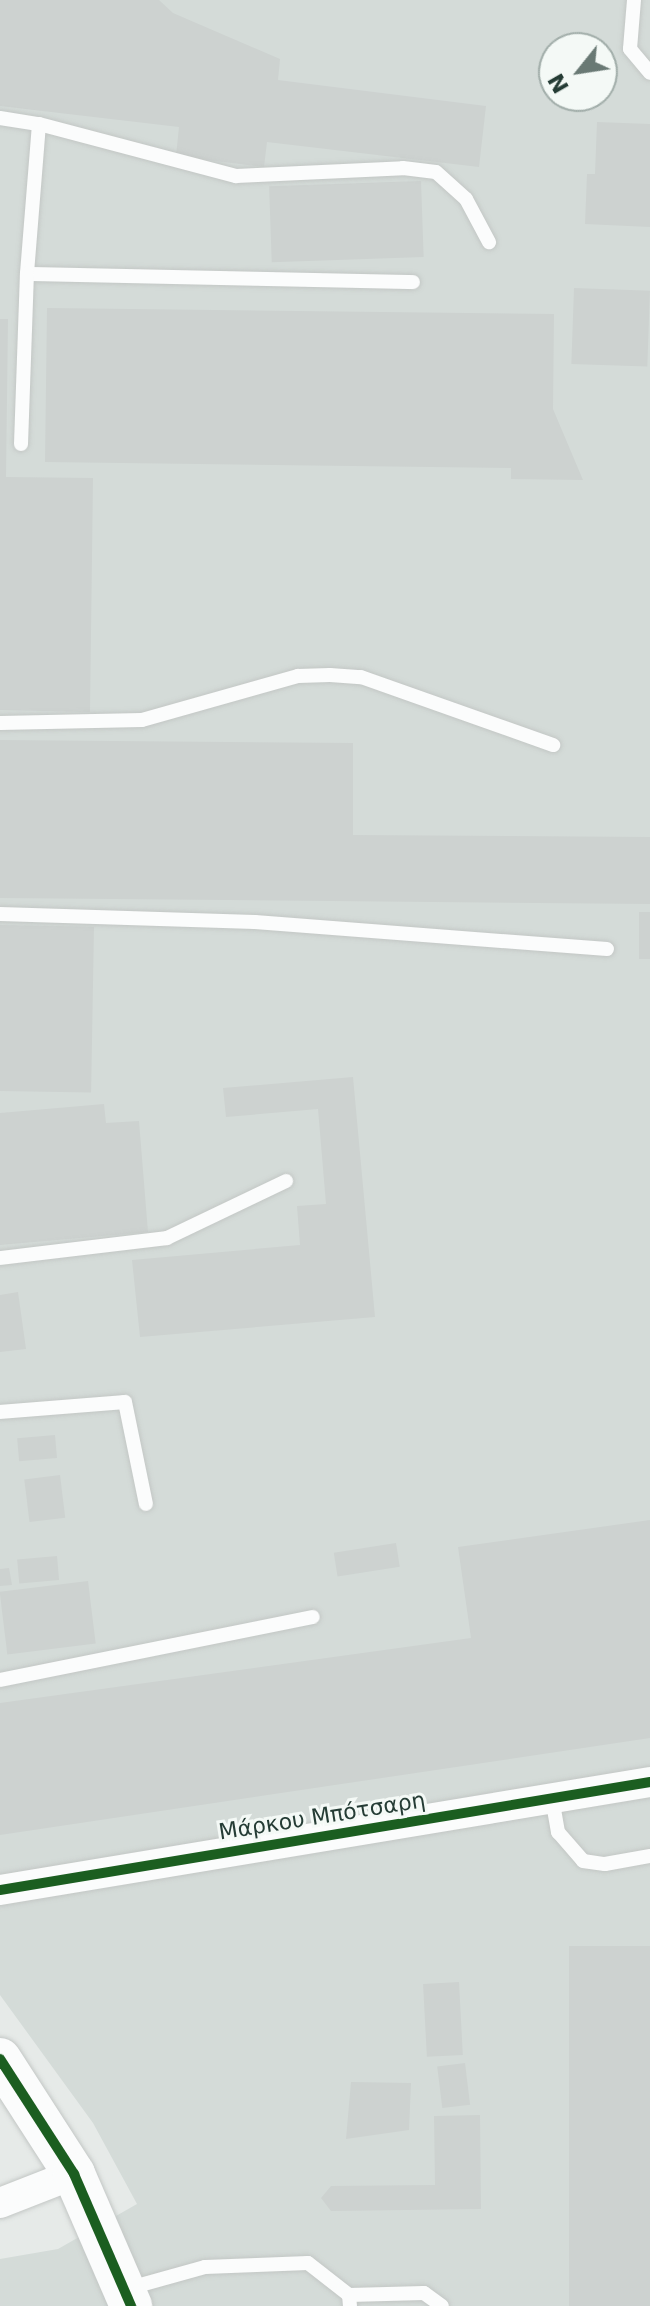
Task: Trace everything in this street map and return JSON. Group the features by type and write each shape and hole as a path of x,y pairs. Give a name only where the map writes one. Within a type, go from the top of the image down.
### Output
{"street":[{"name":"Μάρκου Μπότσαρη","path":"0,1890 650,1782"},
{"path":"0,2059 74,2174 128,2298"},
{"path":"0,2203 74,2174"}],"lane":[{"path":"634,0 630,49 650,73"},
{"path":"0,118 39,124 236,176 403,168 436,172 466,199 489,242"},
{"path":"21,444 27,274 39,124"},
{"path":"27,274 413,282"},
{"path":"0,723 142,720 298,676 330,675 361,677 553,745"},
{"path":"0,914 255,922 607,949"},
{"path":"0,1258 167,1238 286,1181"},
{"path":"0,1412 125,1402 146,1504"},
{"path":"0,1680 313,1617"},
{"path":"552,1798 558,1832 583,1861 605,1864 650,1856"},
{"path":"128,2298 205,2267 291,2262 320,2268 350,2300 424,2293 442,2306"}],"shaded area":[{"path":"0,0 650,0 650,2306 0,2306 0,2259 58,2249 137,2204 93,2123 0,1995"}],"building":[{"path":"0,0 159,0 173,13 280,59 278,80 486,106 479,167 267,142 264,167 176,156 179,127 0,106"},
{"path":"597,122 650,124 650,227 585,224 587,174 595,174"},
{"path":"421,181 424,257 272,262 269,186"},
{"path":"574,288 650,291 647,367 571,364"},
{"path":"47,308 554,314 553,409 583,480 511,479 511,468 45,462"},
{"path":"0,319 8,319 6,477 93,478 90,712 0,710"},
{"path":"0,740 353,743 353,835 650,837 650,904 0,898"},
{"path":"639,912 650,912 650,959 639,959"},
{"path":"0,925 94,927 91,1093 0,1091"},
{"path":"353,1077 375,1317 140,1337 132,1260 300,1245 297,1206 326,1204 318,1109 226,1117 223,1088"},
{"path":"104,1104 106,1123 139,1121 148,1232 0,1245 0,1113"},
{"path":"18,1292 26,1349 0,1352 0,1295"},
{"path":"55,1435 57,1458 19,1461 17,1438"},
{"path":"60,1475 65,1518 30,1522 24,1479"},
{"path":"650,1520 650,1738 0,1835 0,1703 471,1638 458,1547"},
{"path":"396,1543 400,1567 338,1577 334,1553"},
{"path":"57,1556 59,1580 19,1583 17,1559"},
{"path":"9,1568 12,1585 0,1586 0,1569"},
{"path":"88,1581 96,1644 7,1654 0,1592"},
{"path":"569,1946 650,1946 650,2306 569,2306"},
{"path":"459,1982 463,2055 427,2057 423,1984"},
{"path":"465,2063 470,2105 442,2108 437,2066"},
{"path":"351,2082 411,2083 409,2130 346,2139"},
{"path":"480,2115 481,2209 331,2211 321,2198 331,2186 435,2185 434,2116"}],"cycle path":[{"path":"0,1890 650,1782"},
{"path":"0,2059 74,2174 131,2306"}]}
